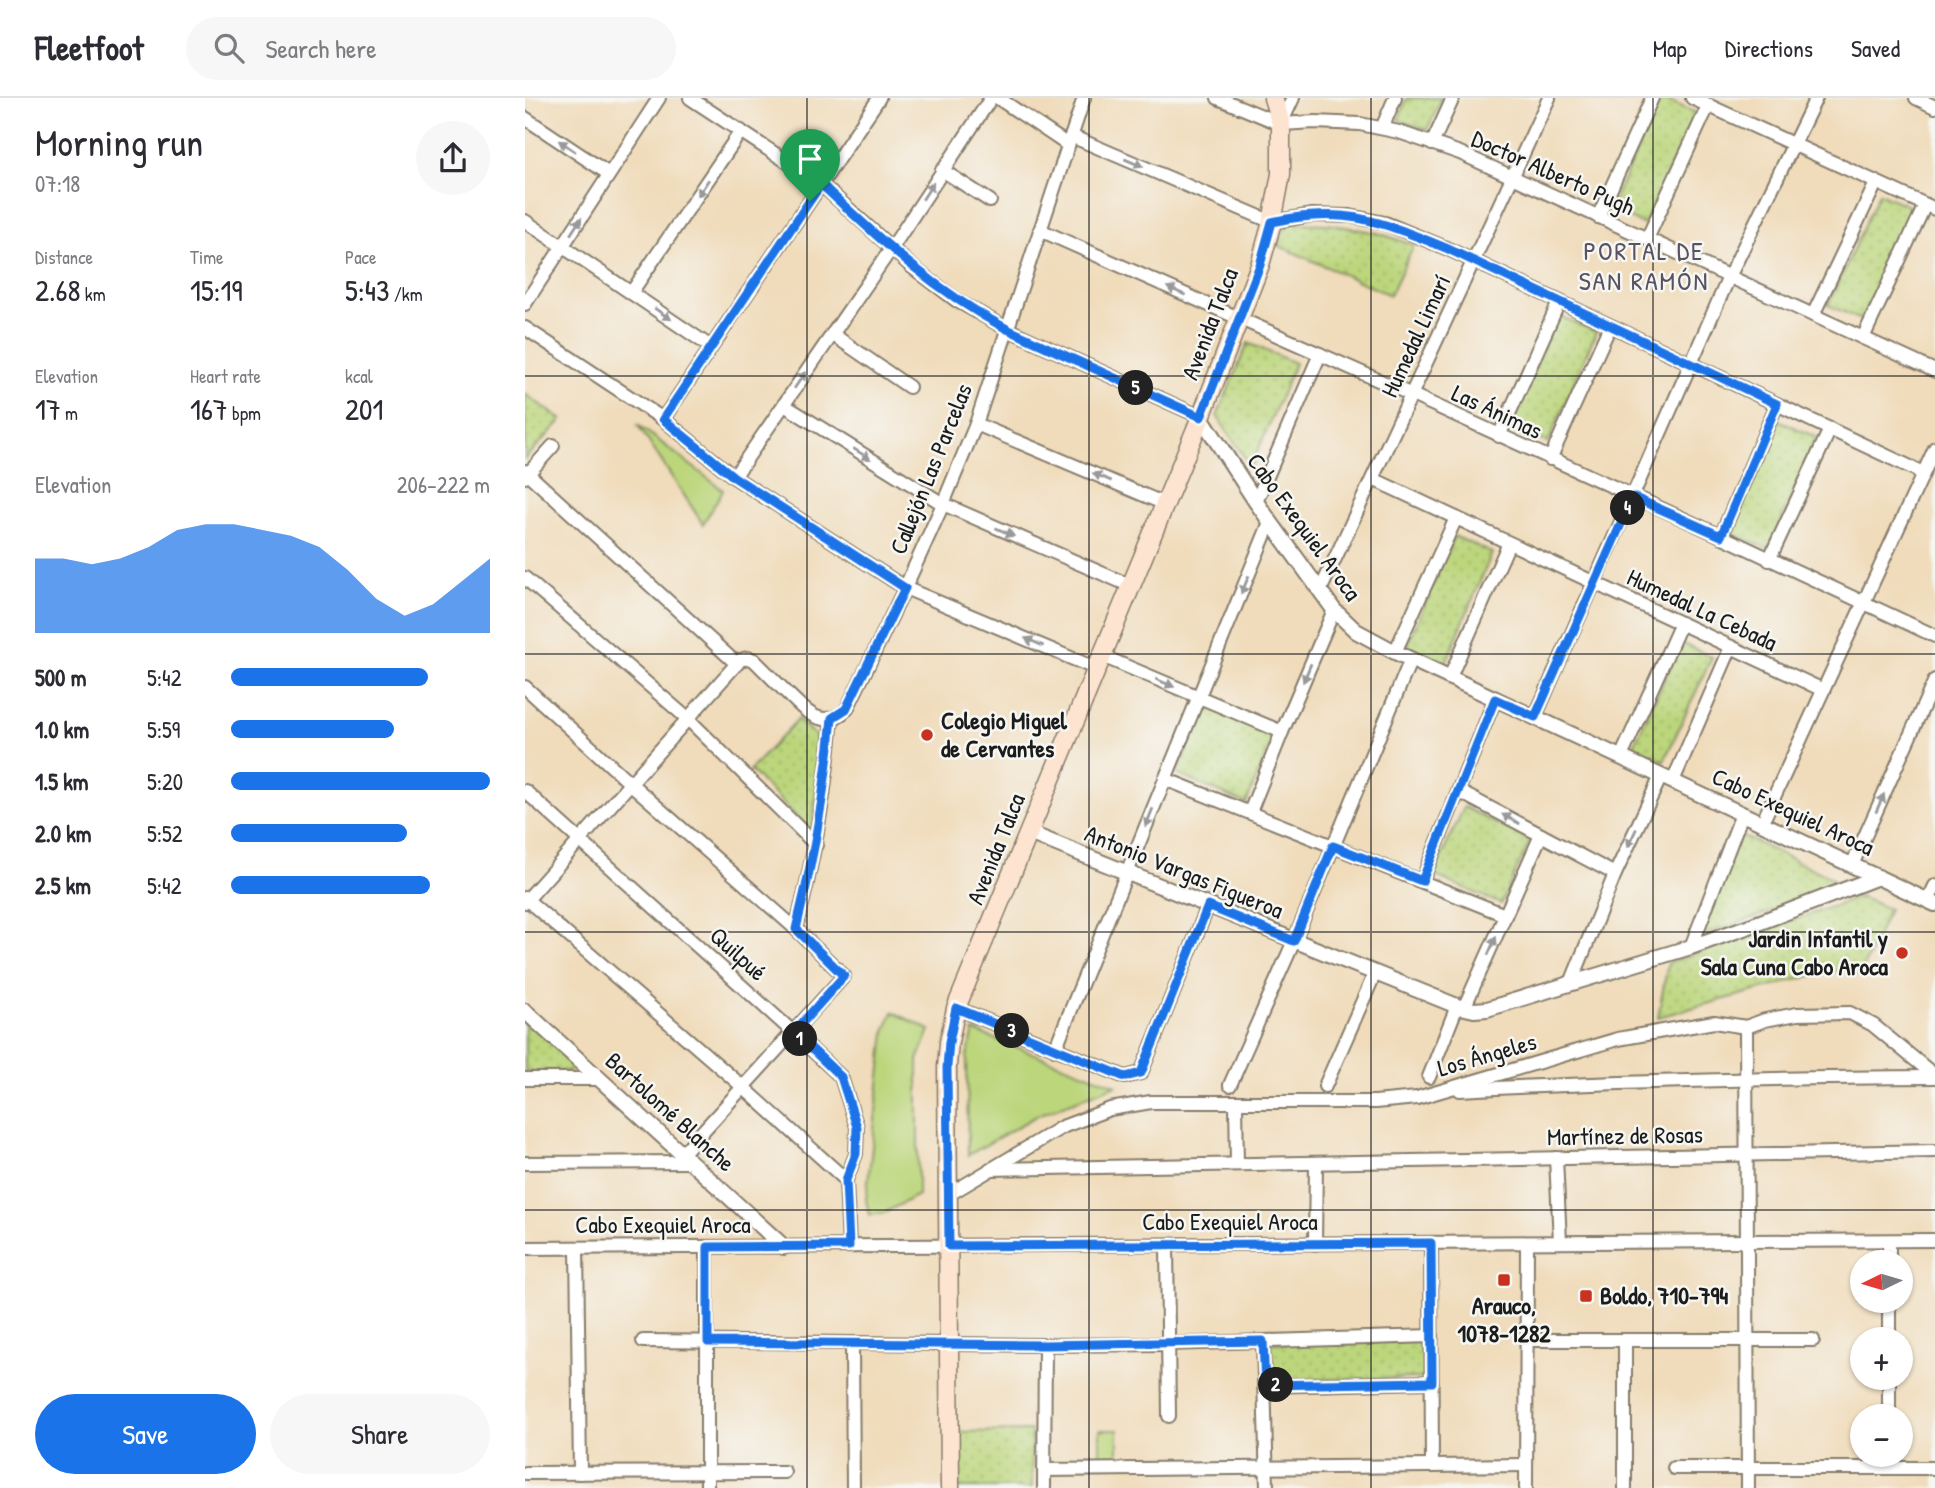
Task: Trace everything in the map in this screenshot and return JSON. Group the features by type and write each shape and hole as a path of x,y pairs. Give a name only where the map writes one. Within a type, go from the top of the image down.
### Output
{"main road":[{"name":"Avenida Talca","path":"950,1488 947,1067 956,1008 1201,417 1260,265 1281,174 1281,124 1273,98"}],"street":[{"path":"525,304 659,98"},
{"path":"690,98 821,184 891,248 948,294 1007,329 1201,417"},
{"path":"663,419 879,98"},
{"path":"734,477 991,98"},
{"path":"998,98 1070,141 1272,222 1312,215 1350,216 1402,229 1830,429 1928,469"},
{"name":"Callejón Las Parcelas","path":"832,718 846,709 905,588 976,424 1084,98"},
{"name":"Doctor Alberto Pugh","path":"1218,98 1281,124 1338,122 1382,128 1432,144 1486,165 1935,371"},
{"path":"1281,124 1293,98"},
{"path":"1382,128 1395,98"},
{"path":"1432,144 1453,98"},
{"name":"Humedal Limarí","path":"1320,591 1549,98"},
{"path":"1598,216 1652,98"},
{"path":"1692,98 1930,207 1863,338"},
{"path":"1535,717 1729,277 1817,98"},
{"path":"1916,98 1935,107"},
{"path":"1647,239 1708,106"},
{"path":"525,118 609,174"},
{"path":"631,293 741,131"},
{"path":"942,170 990,201"},
{"path":"1812,315 1877,183"},
{"path":"525,221 711,347"},
{"name":"Las Ánimas","path":"1040,230 1412,395 1935,636"},
{"path":"1499,436 1559,302"},
{"path":"1549,459 1610,326"},
{"path":"525,328 663,419 734,477 905,588 1099,663 1199,697 1282,732"},
{"path":"832,334 909,387"},
{"path":"1256,502 1320,354"},
{"path":"1721,536 1777,404"},
{"path":"783,405 943,504 1131,586"},
{"name":"Cabo Exequiel Aroca","path":"1201,417 1270,522 1334,610 1356,631 1395,652 1932,902"},
{"path":"976,424 1165,504"},
{"path":"1769,559 1830,429"},
{"path":"553,446 526,474 737,664"},
{"path":"1762,823 1928,469 1935,448"},
{"name":"Humedal La Cebada","path":"1373,479 1823,690"},
{"path":"1395,652 1456,518"},
{"path":"1055,1049 1270,522"},
{"path":"1450,677 1509,543"},
{"path":"525,578 688,719 816,845"},
{"path":"1250,812 1334,610"},
{"path":"1621,757 1681,623"},
{"path":"1571,983 1615,874 1667,779 1731,647"},
{"path":"796,929 816,845 832,718 811,715 754,660 744,659 526,900 743,1087 846,1180"},
{"path":"1230,1085 1294,941 1411,659"},
{"path":"1851,865 1935,680"},
{"path":"525,687 796,929 844,976 743,1087 686,1158 525,1163"},
{"path":"1422,881 1495,699"},
{"path":"1165,779 1505,915"},
{"name":"Quilpué","path":"525,791 841,1077 857,1127 856,1154 846,1180 849,1246"},
{"path":"1458,791 1615,874"},
{"path":"1691,947 1742,814"},
{"name":"Antonio Vargas Figueroa","path":"1029,833 1294,941 1460,1007 1474,1010 1487,1009 1691,947 1878,877"},
{"path":"1429,1077 1541,835"},
{"path":"1932,902 1935,886"},
{"path":"956,1008 1125,1077 1141,1073 1208,906"},
{"path":"1325,1086 1375,973"},
{"name":"Bartolomé Blanche","path":"525,1011 784,1247"},
{"path":"1748,1488 1746,1027 1797,1014 1850,1013 1873,1025 1935,1077"},
{"name":"Los Ángeles","path":"948,1195 1062,1127 1110,1109 1151,1102 1375,1102 1417,1098 1618,1039 1714,1021 1746,1027"},
{"path":"1439,1091 1594,1082 1935,1077"},
{"path":"525,1079 599,1079"},
{"path":"1236,1102 1237,1164"},
{"name":"Martínez de Rosas","path":"990,1169 1935,1151"},
{"path":"1556,1158 1560,1242"},
{"path":"1315,1244 1316,1163"},
{"name":"Cabo Exequiel Aroca","path":"525,1248 1935,1240"},
{"path":"1889,1241 1889,1250"},
{"path":"1525,1488 1527,1242"},
{"path":"1431,1243 1432,1466"},
{"path":"1167,1245 1169,1416"},
{"path":"708,1247 708,1488"},
{"path":"577,1248 580,1473"},
{"path":"643,1341 1045,1345 1431,1336"},
{"path":"1527,1340 1813,1340"},
{"path":"1625,1340 1625,1488"},
{"path":"1263,1341 1267,1488"},
{"path":"852,1344 853,1488"},
{"path":"1044,1488 1045,1345"},
{"path":"1265,1385 1432,1382"},
{"path":"1044,1470 1526,1465"},
{"path":"1674,1468 1935,1468"},
{"path":"525,1473 784,1472"}],"green space":[{"path":"1407,98 1442,98 1427,130 1398,120"},
{"path":"1661,98 1695,112 1644,225 1610,209"},
{"path":"1879,193 1913,208 1861,320 1828,305"},
{"path":"1289,223 1329,224 1378,233 1414,245 1390,295 1277,245"},
{"path":"1557,315 1596,332 1548,443 1510,427"},
{"path":"1248,343 1295,363 1251,467 1217,416"},
{"path":"525,394 562,420 525,459"},
{"path":"1778,420 1816,437 1769,549 1730,533"},
{"path":"637,424 723,490 703,524"},
{"path":"1454,536 1492,553 1445,665 1406,648"},
{"path":"1681,643 1712,657 1664,761 1633,747"},
{"path":"1205,706 1274,735 1246,804 1177,774"},
{"path":"798,719 822,742 812,832 750,770"},
{"path":"1464,807 1530,841 1501,904 1433,875"},
{"path":"1740,835 1830,877 1836,884 1833,891 1699,936"},
{"path":"1860,897 1889,909 1860,975 1839,970 1658,1017 1668,963"},
{"path":"893,1012 930,1030 918,1060 918,1195 884,1213 869,1215 866,1200 885,1032"},
{"path":"525,1017 581,1071 525,1072"},
{"path":"974,1031 1116,1085 1038,1115 968,1155 967,1056"},
{"path":"1425,1341 1426,1378 1268,1380 1268,1343"},
{"path":"1100,1430 1118,1430 1118,1462 1100,1462"},
{"path":"1031,1431 1032,1488 958,1488 957,1432"}],"place":[{"name":"Colegio Miguel de Cervantes","path":"927,735"},
{"name":"Jardin Infantil y Sala Cuna Cabo Aroca","path":"1902,953"},
{"name":"Arauco, 1078-1282","path":"1504,1280"},
{"name":"Boldo, 710-794","path":"1586,1296"}],"district":[{"name":"PORTAL DE SAN RAMÓN","path":"1644,266"}],"route":[{"path":"821,184 911,266 956,300 1007,329 1201,417 1260,265 1272,222 1312,215 1350,216 1402,229 1777,404 1721,536 1633,497 1535,717 1495,699 1422,881 1333,846 1294,941 1208,906 1141,1073 1125,1077 956,1008 947,1067 949,1246 1431,1243 1432,1382 1265,1385 1263,1341 1045,1345 708,1342 708,1247 849,1246 846,1180 856,1154 857,1127 841,1077 794,1032 844,976 796,929 816,845 832,718 846,709 905,588 734,477 663,419 810,201 821,184"}]}
